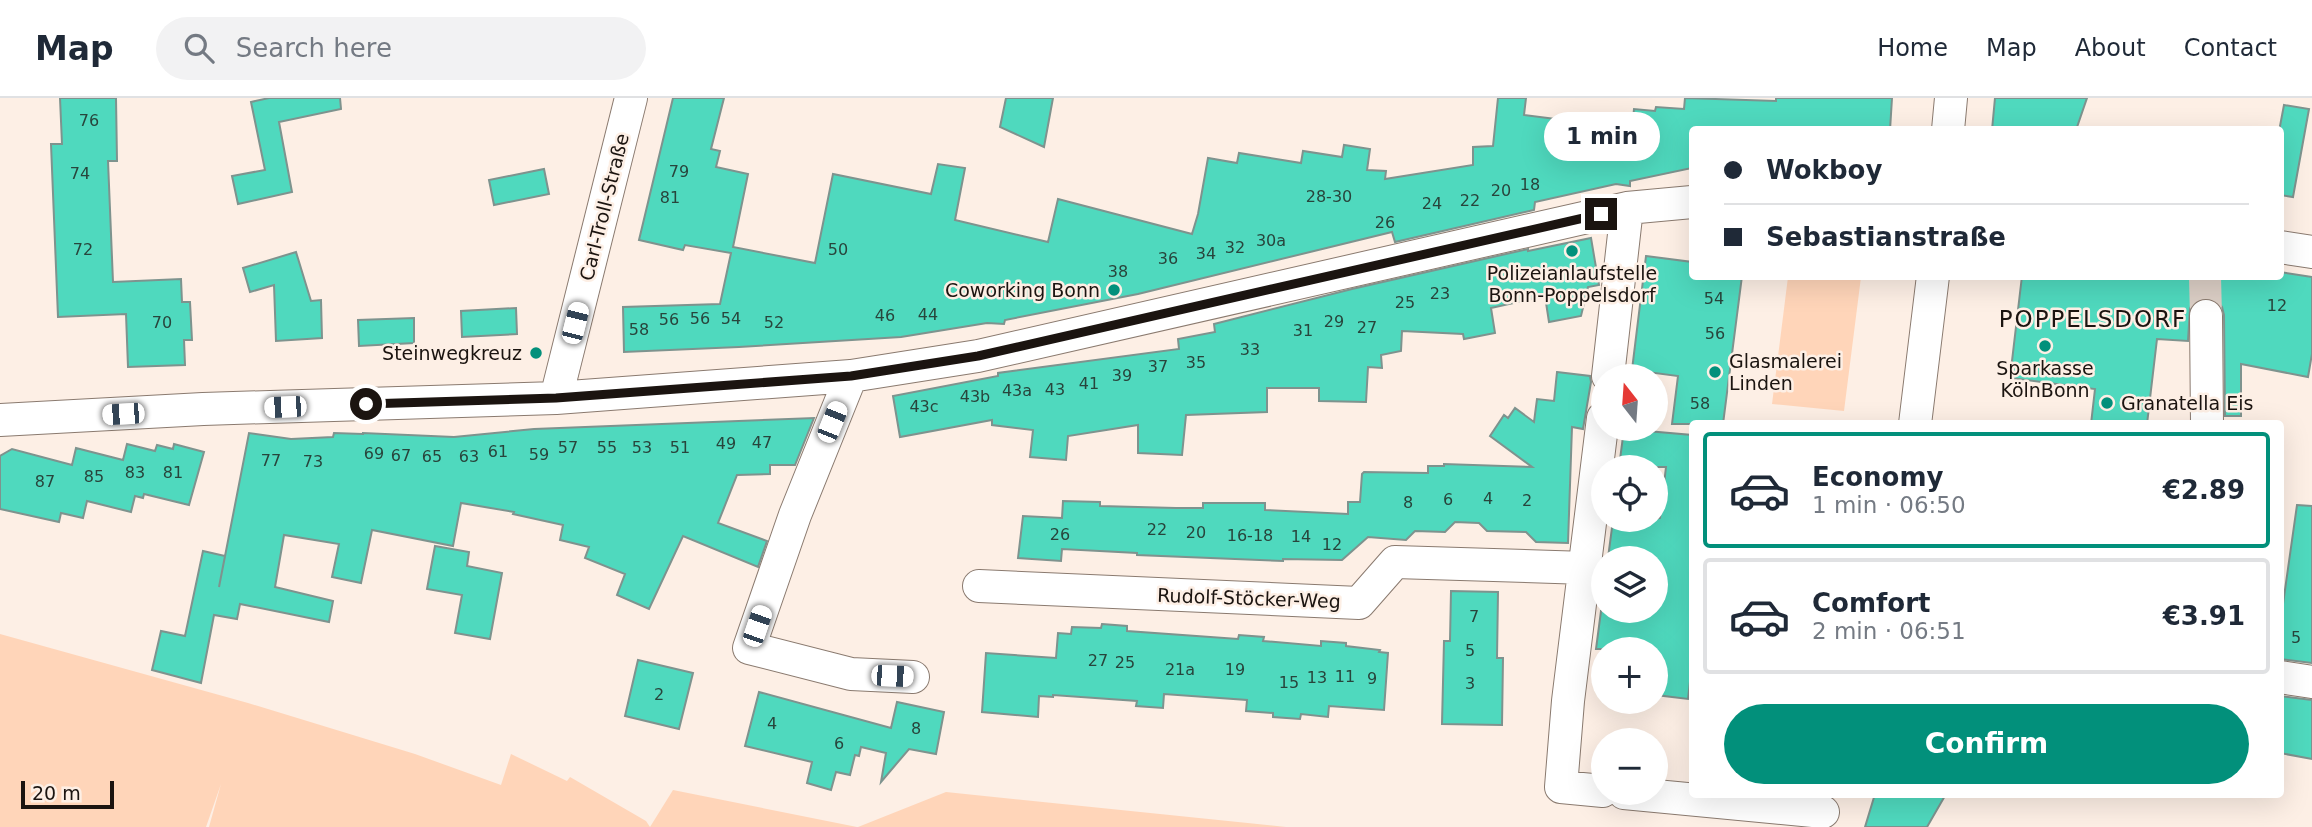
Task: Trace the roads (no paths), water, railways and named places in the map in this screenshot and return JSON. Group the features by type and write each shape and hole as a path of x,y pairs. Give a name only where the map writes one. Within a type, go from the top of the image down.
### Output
{"street":[{"name":"Carl-Troll-Straße","path":"556,398 631,98"},
{"path":"1948,126 1951,98"},
{"path":"0,420 556,398 851,376 978,356 1628,208 1689,202"},
{"path":"1609,364 1628,208"},
{"path":"1915,420 1933,280"},
{"path":"2206,316 2207,420"},
{"path":"851,376 795,515 749,648 851,674 913,677"},
{"path":"1591,790 1560,787 1600,441"},
{"name":"Rudolf-Stöcker-Weg","path":"979,586 1359,603 1395,562 1586,568"},
{"path":"2284,678 2312,682"},
{"path":"1668,797 1824,811"}],"tunnel":[{"path":"2205,280 2206,316"}],"place":[{"name":"Polizeianlaufstelle Bonn-Poppelsdorf","path":"1572,251"},
{"name":"Coworking Bonn","path":"1114,290"},
{"name":"Sparkasse KölnBonn","path":"2045,346"},
{"name":"Steinwegkreuz","path":"536,353"},
{"name":"Glasmalerei Linden","path":"1715,372"},
{"name":"Granatella Eis","path":"2107,403"}],"district":[{"name":"POPPELSDORF","path":"2093,319"}]}
